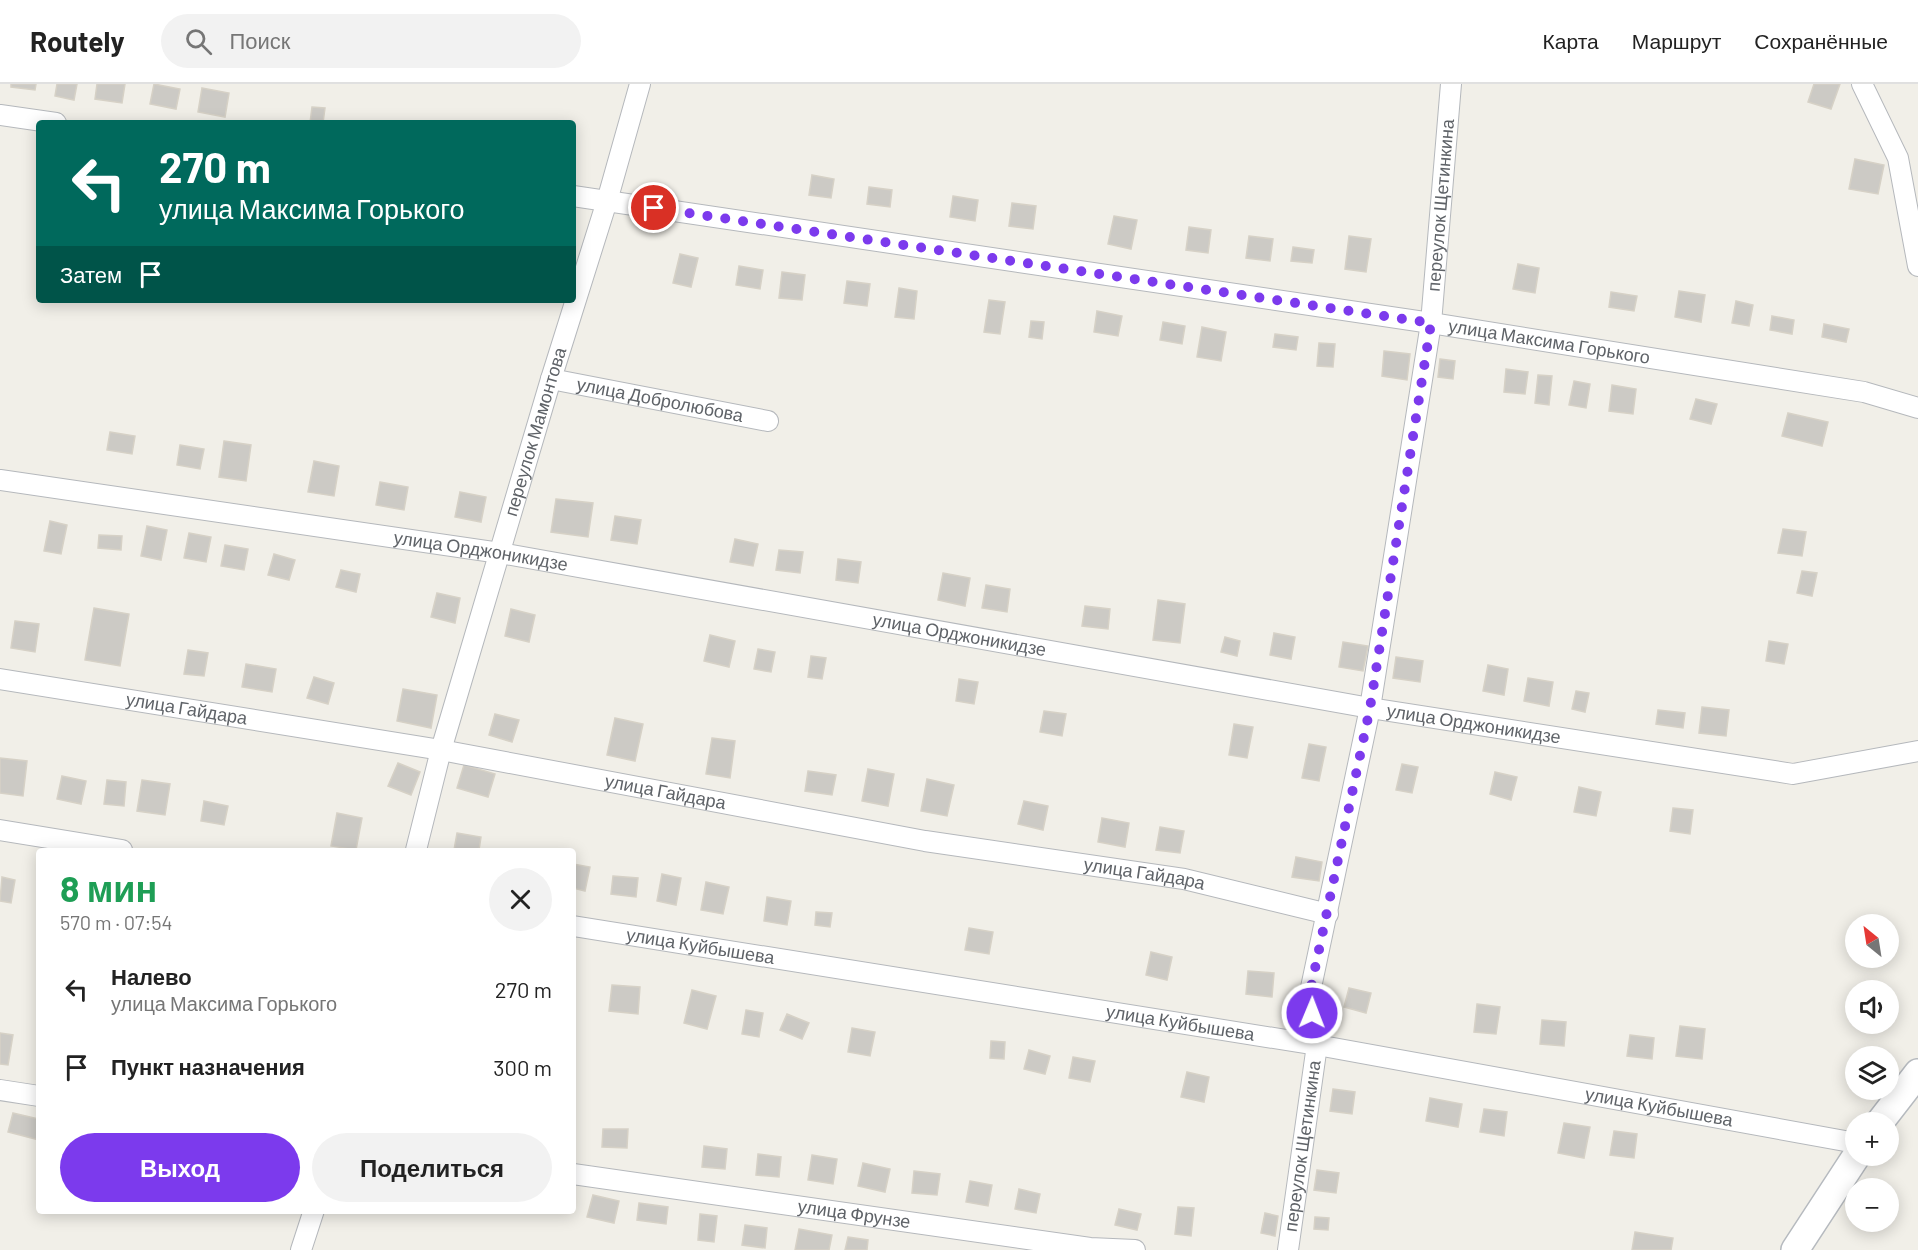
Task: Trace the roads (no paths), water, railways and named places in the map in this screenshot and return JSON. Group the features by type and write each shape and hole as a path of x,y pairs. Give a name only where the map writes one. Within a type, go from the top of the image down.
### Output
{"street":[{"name":"переулок Мамонтова","path":"576,300 640,84"},
{"name":"переулок Щетинкина","path":"1288,1250 1317,1045 1309,997 1370,708 1431,323 1451,84"},
{"path":"1862,84 1898,158 1918,266"},
{"path":"0,115 36,120"},
{"name":"улица Максима Горького","path":"576,196 1431,323 1864,392 1918,408"},
{"name":"переулок Мамонтова","path":"417,848 441,750 575,303"},
{"name":"улица Добролюбова","path":"551,379 768,421"},
{"name":"улица Орджоникидзе","path":"0,480 500,553 1370,708 1793,774 1918,751"},
{"name":"улица Гайдара","path":"0,679 441,750 925,840 1184,879 1328,914"},
{"path":"0,830 110,848"},
{"name":"улица Куйбышева","path":"576,926 1317,1045 1845,1141"},
{"path":"1888,1112 1918,1073"},
{"path":"0,1090 36,1096"},
{"path":"1795,1250 1850,1166"},
{"name":"улица Фрунзе","path":"576,1174 1090,1248 1135,1250"},
{"path":"301,1250 313,1214"}]}
